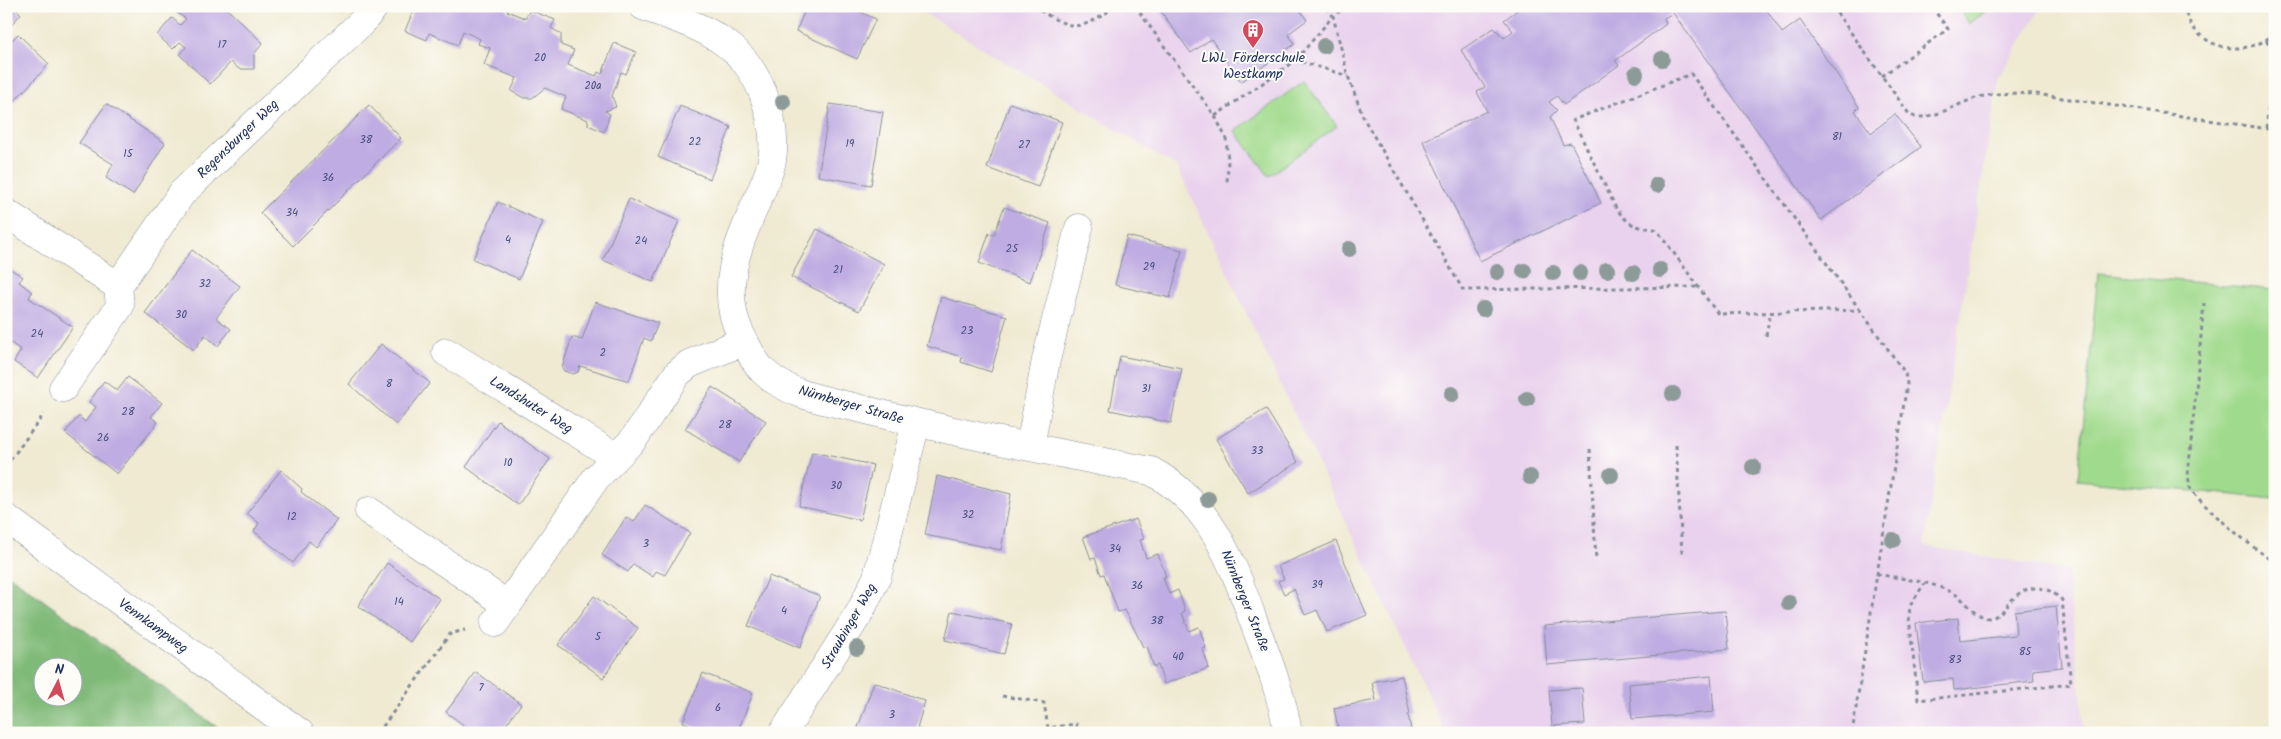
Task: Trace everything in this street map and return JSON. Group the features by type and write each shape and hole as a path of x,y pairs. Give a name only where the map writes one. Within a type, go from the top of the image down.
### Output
{"street":[{"name":"Regensburger Weg","path":"118,286 182,193 362,22 375,6"},
{"name":"Nürnberger Straße","path":"643,6 705,30 726,43 742,57 757,79 768,107 774,139 772,162 738,245 732,268 730,290 735,322 744,341 763,371 777,382 793,390 916,423 1151,471 1170,482 1192,500 1208,521 1230,558 1279,688 1288,733"},
{"path":"6,213 118,286 120,306 63,388"},
{"path":"1030,447 1046,360 1079,228"},
{"path":"369,511 502,614 596,478 633,440 677,374 689,364 744,341"},
{"name":"Landshuter Weg","path":"446,352 616,457"},
{"name":"Straubinger Weg","path":"783,733 860,612 877,577 916,423"},
{"name":"Vennkampweg","path":"6,518 300,733"}],"path":[{"path":"1033,6 1060,23 1077,27 1088,25 1116,6"},
{"path":"1134,6 1215,116 1226,138 1228,160 1227,184"},
{"path":"1325,6 1333,16 1348,76 1364,118 1463,290 1699,287"},
{"path":"1215,116 1296,60 1333,16 1347,6"},
{"path":"1832,6 1909,114 1915,117 1946,112 1972,100 2007,92 2036,94 2275,130"},
{"path":"1882,76 1948,29 1931,6"},
{"path":"2184,6 2191,25 2204,39 2216,46 2239,50 2257,46 2275,33"},
{"path":"2266,40 2275,52"},
{"path":"1296,60 1348,76"},
{"path":"2266,129 2275,60"},
{"path":"1852,733 1908,384 1905,373 1860,310 1691,74 1573,120 1616,208 1625,220 1640,227 1649,227 1656,230 1718,314 1860,310"},
{"path":"2204,303 2188,476 2190,488 2246,541 2275,563"},
{"path":"1766,336 1770,313"},
{"path":"6,466 63,388"},
{"path":"1676,445 1682,553"},
{"path":"1590,449 1596,560"},
{"path":"1877,574 1924,584 1956,594 1984,618 1992,618 2016,594 2026,588 2045,588 2055,593 2062,600 2071,684 1918,700 1909,617 1910,606 1924,584"},
{"path":"378,733 450,634 502,614"},
{"path":"1002,696 1044,703 1048,728 1076,724 1078,733"}],"shaded area":[{"path":"913,6 2042,6 1998,79 1924,546 2067,570 2085,733 1446,733 1177,167"}],"green space":[{"path":"1957,6 1993,6 1969,24"},
{"path":"1304,81 1337,126 1269,176 1235,131"},
{"path":"2098,273 2275,290 2275,499 2078,480"},
{"path":"6,573 225,733 6,733"}],"building":[{"path":"6,6 13,6 21,14 6,31"},
{"path":"177,6 224,6 263,43 254,54 254,69 239,69 231,62 210,84 180,55 186,47 180,42 173,49 157,35 172,18 180,25 186,19 177,13"},
{"path":"415,6 507,6 507,11 525,18 530,10 555,20 551,28 561,34 561,45 574,50 568,65 596,76 598,72 602,74 614,43 636,52 626,74 621,72 612,96 616,107 605,111 610,114 604,132 588,125 588,120 561,109 566,97 545,88 532,98 524,98 511,91 517,78 484,65 490,48 478,44 480,39 463,31 458,45 429,33 427,40 405,31"},
{"path":"807,6 847,6 876,19 857,59 796,31"},
{"name":"LWL Förderschule Westkamp","path":"1157,6 1297,6 1307,20 1288,34 1295,44 1241,82 1211,39 1191,53"},
{"path":"1523,6 1764,6 1782,33 1800,20 1859,107 1855,111 1871,133 1895,114 1921,147 1821,220 1673,13 1664,18 1666,24 1615,61 1619,65 1564,105 1557,96 1549,102 1557,110 1550,117 1563,145 1571,143 1601,203 1480,261 1423,141 1487,111 1477,92 1485,87 1461,50 1494,28 1504,38 1513,31 1504,20"},
{"path":"18,34 49,64 6,110 6,46"},
{"path":"1010,103 1062,122 1038,187 987,168"},
{"path":"106,104 165,143 133,195 106,178 113,164 79,143"},
{"path":"830,104 883,112 871,185 818,176"},
{"path":"369,105 401,138 293,246 260,213"},
{"path":"680,106 731,127 710,179 658,157"},
{"path":"629,199 679,221 653,282 603,260"},
{"path":"498,202 543,222 519,279 473,259"},
{"path":"1004,207 1050,223 1030,282 979,263 989,233 994,235"},
{"path":"817,229 884,264 859,311 791,277"},
{"path":"1127,236 1182,250 1170,298 1115,285"},
{"path":"192,250 240,286 216,318 231,329 218,346 205,335 194,350 145,313"},
{"path":"6,266 23,277 19,282 32,292 29,298 73,327 38,378 14,362 21,350 6,340"},
{"path":"941,297 1007,316 991,372 961,362 962,357 927,346"},
{"path":"595,302 658,323 651,341 644,338 629,381 580,366 578,372 573,374 564,371 562,368 572,337 582,340"},
{"path":"381,344 430,383 396,425 349,384"},
{"path":"1120,356 1182,368 1171,423 1110,410"},
{"path":"128,377 162,403 151,417 158,422 117,474 65,433 79,416 85,422 96,407 89,402 104,381 117,391"},
{"path":"712,387 766,421 739,462 685,429"},
{"path":"1266,409 1298,462 1248,493 1216,439"},
{"path":"498,421 550,459 518,505 466,467"},
{"path":"812,452 873,465 860,520 799,506"},
{"path":"281,470 302,489 301,492 337,520 316,547 309,541 293,563 254,531 259,523 247,513"},
{"path":"937,476 1011,494 1001,550 925,535"},
{"path":"645,505 690,533 665,575 656,571 653,577 633,564 628,572 602,555 626,517 634,522"},
{"path":"1136,519 1144,539 1140,540 1146,558 1158,554 1166,577 1163,577 1169,594 1178,590 1185,611 1182,613 1189,631 1199,627 1206,648 1203,649 1209,668 1164,684 1158,665 1154,667 1147,646 1143,647 1125,610 1118,612 1104,574 1101,575 1095,558 1091,559 1083,537"},
{"path":"1336,541 1367,615 1327,632 1317,610 1305,615 1294,589 1284,594 1278,581 1284,579 1278,566"},
{"path":"387,563 440,599 410,642 358,606"},
{"path":"769,576 820,596 800,648 748,626"},
{"path":"594,596 638,628 603,678 558,645"},
{"path":"2056,606 2062,667 2033,670 2034,681 1954,690 1953,679 1923,682 1916,623 1958,618 1960,641 2016,635 2014,611"},
{"path":"952,611 1012,624 1004,654 945,640"},
{"path":"1725,611 1729,649 1547,665 1544,626"},
{"path":"476,672 521,704 500,733 474,733 446,712"},
{"path":"703,673 753,693 737,733 709,733 683,722"},
{"path":"1402,676 1410,714 1408,715 1411,729 1391,733 1339,733 1334,708 1376,700 1372,682"},
{"path":"1711,676 1714,712 1632,719 1629,684"},
{"path":"874,682 925,701 917,728 929,733 856,733"},
{"path":"1582,688 1585,724 1552,726 1549,690"}],"place":[{"name":"LWL Förderschule Westkamp","path":"1253,49"}]}
